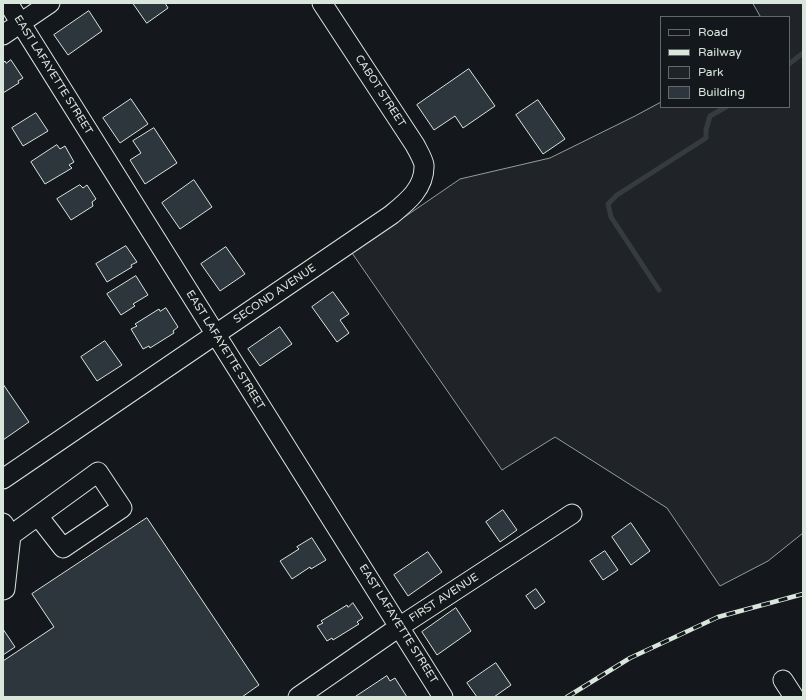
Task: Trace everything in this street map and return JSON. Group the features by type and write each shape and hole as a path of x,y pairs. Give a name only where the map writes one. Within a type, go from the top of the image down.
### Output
{"street":[{"name":"EAST LAFAYETTE STREET","path":"8,3 443,697"},
{"path":"3,35 50,3"},
{"name":"CABOT STREET","path":"322,3 416,145 424,164 422,183"},
{"name":"SECOND AVENUE","path":"3,479 391,215 406,203 422,183"},
{"name":"FIRST AVENUE","path":"298,697 399,627 572,514"},
{"path":"3,590 5,589 6,533 38,516"},
{"path":"783,680 794,697"}],"green space":[{"path":"753,3 803,3 803,533 768,561 720,586 667,508 555,437 502,470 352,253 460,179 550,158 660,103 660,108 790,108 790,16 760,16"}],"building":[{"path":"133,3 165,3 168,8 147,23"},
{"path":"89,11 102,31 68,55 54,35"},
{"path":"11,60 23,78 18,81 19,83 3,93 3,63"},
{"path":"469,69 495,106 463,128 455,116 434,130 417,105"},
{"path":"131,99 148,124 120,143 103,118"},
{"path":"538,100 565,139 543,154 516,115"},
{"path":"36,113 48,131 23,146 12,128"},
{"path":"154,128 177,163 145,184 130,160 141,153 133,141"},
{"path":"57,145 60,149 65,146 74,162 69,165 72,168 45,184 31,162"},
{"path":"194,180 212,207 180,229 162,203"},
{"path":"80,185 83,188 87,185 96,199 92,202 93,206 71,220 57,199"},
{"path":"126,246 137,262 131,265 132,267 107,282 96,264"},
{"path":"226,247 245,274 220,291 201,264"},
{"path":"136,276 148,295 133,304 135,306 121,315 107,294"},
{"path":"333,292 349,314 340,320 349,333 337,342 312,307"},
{"path":"166,308 178,327 173,331 174,333 150,348 149,346 143,349 131,329 137,326 135,324 159,309 160,311"},
{"path":"280,327 292,344 260,366 248,349"},
{"path":"105,341 122,365 97,381 81,357"},
{"path":"3,384 29,422 3,440"},
{"path":"503,510 517,530 500,542 486,522"},
{"path":"147,518 259,685 242,697 3,697 3,661 54,627 32,594"},
{"path":"631,523 650,551 631,565 612,537"},
{"path":"312,538 326,560 311,569 310,567 292,579 280,561 299,549 297,547"},
{"path":"605,551 618,570 603,580 590,561"},
{"path":"428,552 442,572 408,596 394,575"},
{"path":"536,589 545,602 535,609 526,596"},
{"path":"353,603 363,618 357,622 359,624 333,640 332,638 327,641 317,626 323,623 321,621"},
{"path":"456,608 471,631 437,655 422,632"},
{"path":"3,629 15,647 3,655"},
{"path":"496,663 511,685 494,697 477,697 467,683"},
{"path":"387,676 390,681 395,678 407,697 355,697"}],"waterway":[{"path":"790,63 803,53"},
{"path":"659,290 611,217 608,204 617,195 706,138 706,130 710,116 724,108"}],"railway":[{"path":"567,697 630,658 718,617 803,594"}]}
